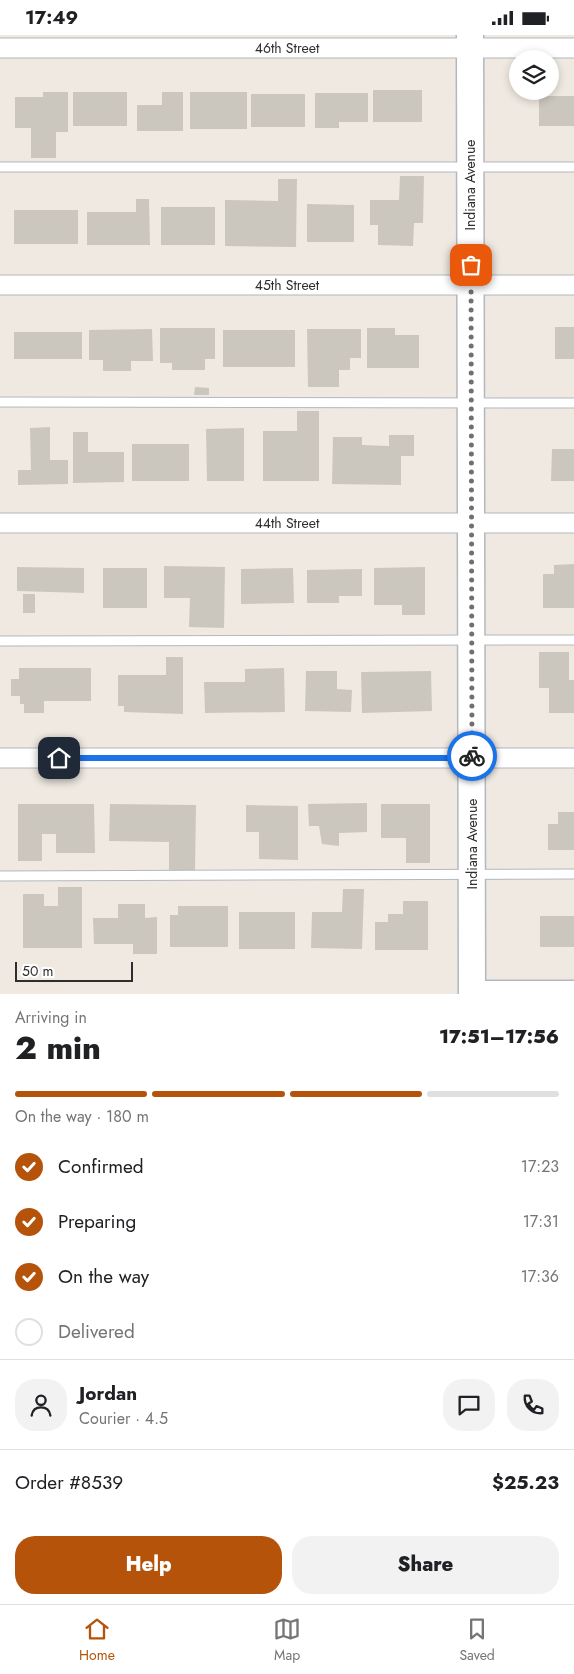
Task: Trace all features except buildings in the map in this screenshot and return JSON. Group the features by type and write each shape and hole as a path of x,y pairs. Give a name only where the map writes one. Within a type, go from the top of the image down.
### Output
{"main road":[{"name":"Indiana Avenue","path":"470,42 472,994"},
{"path":"485,994 574,994"}],"street":[{"name":"46th Street","path":"0,49 470,42 574,49"},
{"name":"45th Street","path":"0,285 574,285"},
{"name":"44th Street","path":"0,523 574,523"},
{"path":"0,758 574,758"}],"lane":[{"path":"0,167 574,167"},
{"path":"0,403 574,403"},
{"path":"0,641 574,640"},
{"path":"0,876 574,875"}],"way so far":[{"path":"471,265 472,756"}],"route":[{"path":"59,758 472,758 472,756"}]}
